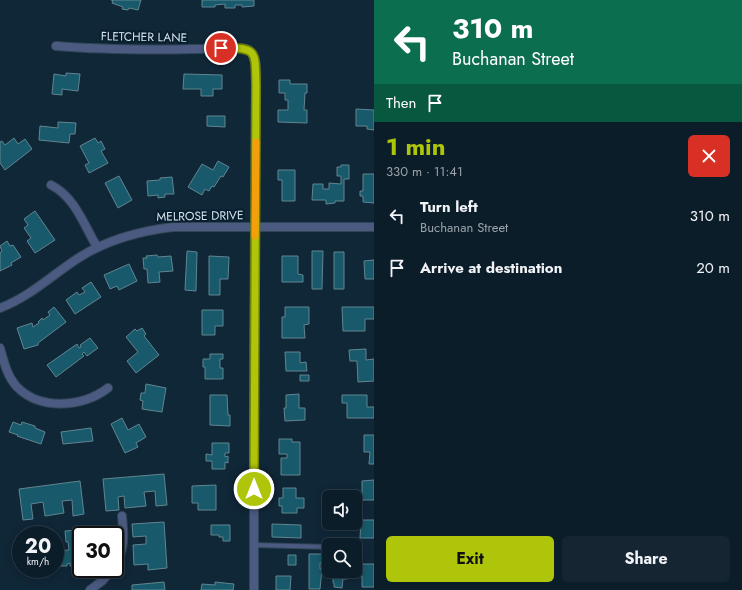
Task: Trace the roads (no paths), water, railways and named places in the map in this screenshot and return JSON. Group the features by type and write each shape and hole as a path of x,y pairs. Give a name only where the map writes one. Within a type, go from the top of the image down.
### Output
{"street":[{"name":"FLETCHER LANE","path":"56,46 177,50 232,48 246,49 250,51 255,61 256,85 255,227"},
{"path":"51,184 65,194 73,203 97,247"},
{"name":"MELROSE DRIVE","path":"0,308 23,297 80,257 97,247 133,233 173,227 374,226"},
{"path":"254,590 255,227"},
{"path":"0,348 6,369 17,387 27,395 42,402 58,404 81,402 92,398 108,388"},
{"path":"122,516 123,526"},
{"path":"90,590 105,578"}],"lane":[{"path":"254,545 322,547"}]}
